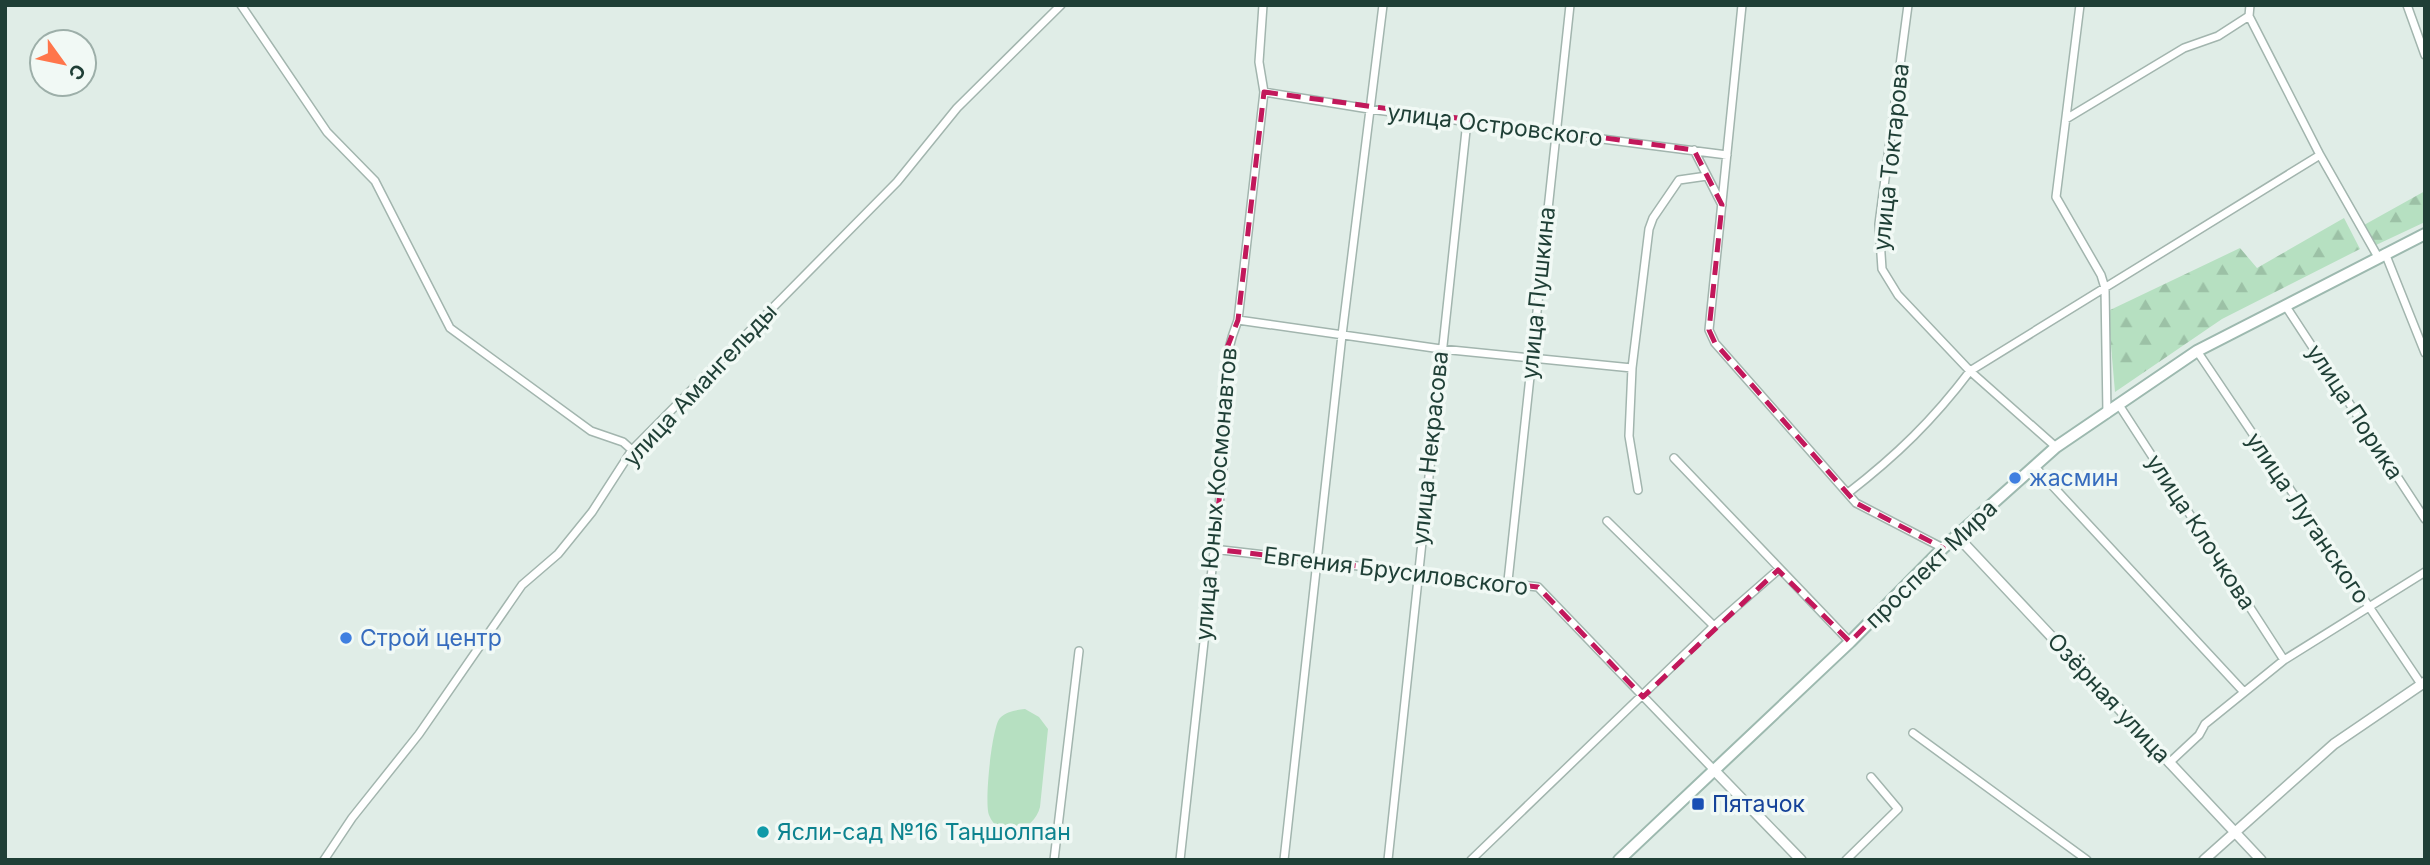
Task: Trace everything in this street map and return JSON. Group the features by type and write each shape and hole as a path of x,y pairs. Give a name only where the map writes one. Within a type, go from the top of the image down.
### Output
{"main road":[{"name":"проспект Мира","path":"1619,860 1850,642 1943,548 2056,447 2107,415 2197,351 2425,234"}],"street":[{"path":"241,5 327,132 375,181 450,328 591,431 622,442 632,450"},
{"name":"улица Амангельды","path":"324,860 352,818 419,734 522,585 558,554 592,512 632,450 898,181 966,99 1061,5"},
{"name":"улица Юных Космонавтов","path":"1180,860 1224,460 1222,398 1225,353 1238,320 1264,92 1259,62 1263,5"},
{"path":"1283,860 1342,335 1383,5"},
{"name":"улица Пушкина","path":"1508,581 1570,5"},
{"path":"1742,5 1709,330 1715,343 1856,503 1943,548"},
{"name":"улица Токтарова","path":"1908,5 1880,224 1879,257 1882,269 1898,295 1970,371 2056,447"},
{"path":"2081,5 2056,197 2101,275 2105,289 2107,415"},
{"path":"2250,5 2249,16 2320,155 2382,255 2425,352"},
{"path":"2407,5 2425,55"},
{"path":"2066,119 2184,48 2218,36 2249,16"},
{"name":"улица Островского","path":"1264,92 1369,109 1727,155"},
{"name":"улица Некрасова","path":"1388,860 1467,121"},
{"path":"1694,150 1721,205"},
{"path":"1848,493 1890,461 1934,418 1970,371 2320,155"},
{"path":"1638,490 1629,436 1632,368 1653,218 1679,180 1707,176"},
{"name":"улица Порика","path":"2285,305 2425,519"},
{"path":"1238,320 1441,349 1632,368"},
{"name":"улица Луганского","path":"2197,351 2367,606 2423,683"},
{"name":"улица Клочкова","path":"2119,405 2284,660"},
{"path":"1674,458 1778,570 1850,642"},
{"path":"2035,467 2243,691"},
{"path":"1607,521 1714,626"},
{"name":"Озёрная улица","path":"1956,536 2261,860"},
{"name":"Евгения Брусиловского","path":"1213,549 1508,581 1538,587 1801,860"},
{"path":"1471,860 1714,626 1778,570"},
{"path":"2169,763 2199,735 2206,724 2284,660 2425,572"},
{"path":"1054,860 1079,651"},
{"path":"2204,860 2233,831 2334,744 2423,683"},
{"path":"1913,733 2087,860"},
{"path":"1846,860 1898,809 1871,777"}],"highlighted area":[{"path":"1264,92 1694,150 1722,205 1709,330 1715,343 1856,503 1943,548 1850,642 1778,570 1643,697 1538,587 1213,549 1224,460 1225,353 1238,320"}],"green space":[{"path":"2425,191 2425,222 2376,245 2364,225"},
{"path":"2344,218 2360,249 2222,319 2115,392 2108,311 2240,248 2257,268"},
{"path":"1025,709 1039,717 1048,729 1040,807 1031,822 1024,827 1008,831 994,824 989,815 987,796 992,749 1000,718 1009,712"}],"place":[{"name":"жасмин","path":"2015,478"},
{"name":"Строй центр","path":"346,638"},
{"name":"Пятачок","path":"1698,804"},
{"name":"Ясли-сад №16 Таңшолпан","path":"763,832"}]}
